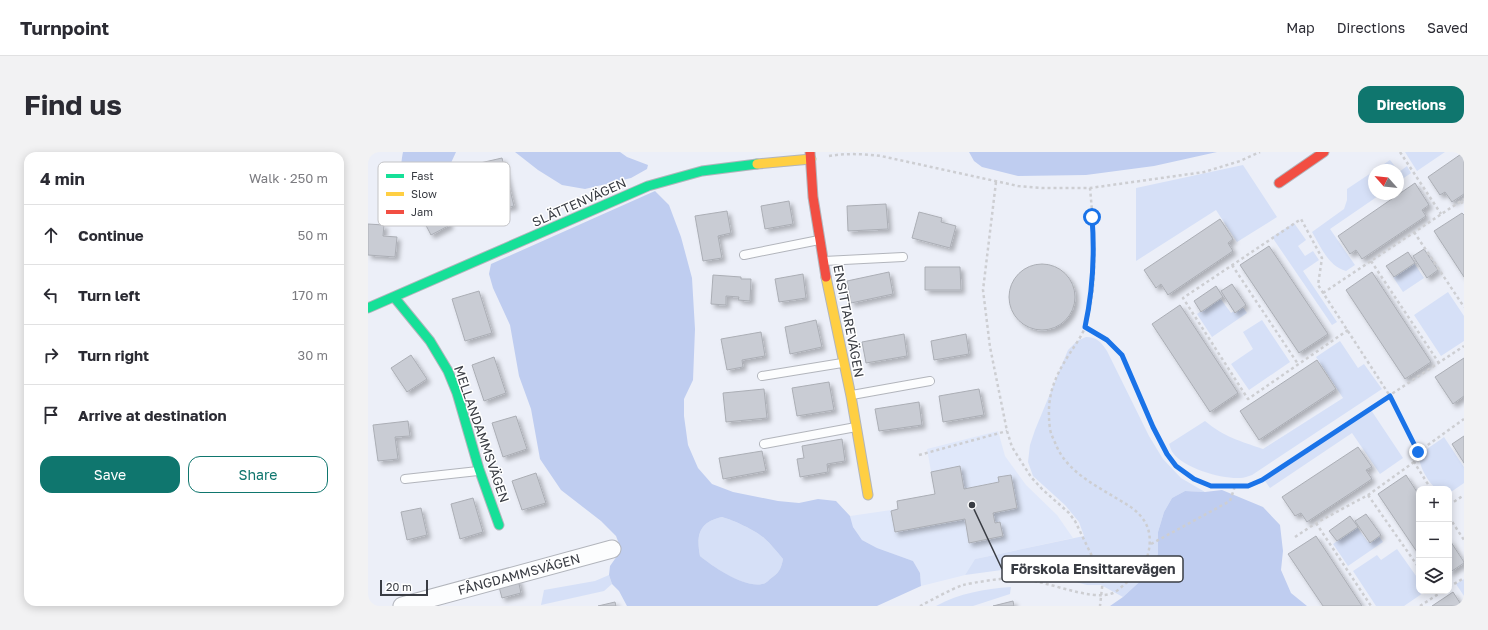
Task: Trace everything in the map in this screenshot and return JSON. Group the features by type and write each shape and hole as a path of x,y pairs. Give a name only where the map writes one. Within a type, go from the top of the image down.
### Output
{"street":[{"path":"1279,183 1324,152"},
{"name":"ENSITTAREVÄGEN","path":"811,155 813,197 823,261 851,396 868,495"},
{"name":"SLÄTTENVÄGEN","path":"368,308 648,186 702,171 811,155"},
{"name":"MELLANDAMMSVÄGEN","path":"394,297 418,324 449,372 479,471 499,525"},
{"name":"FÅNGDAMMSVÄGEN","path":"402,606 612,549"}],"lane":[{"path":"744,255 820,240"},
{"path":"823,261 903,257"},
{"path":"762,376 843,362"},
{"path":"851,396 930,381"},
{"path":"764,444 856,427"},
{"path":"405,479 479,471"}],"path":[{"path":"811,155 841,154 881,156 1018,186 1042,188 1090,188 1204,172 1240,161 1260,152"},
{"path":"1400,152 1441,214"},
{"path":"996,182 983,290 990,348 1007,431 1012,447 1031,477 1069,513 1075,521 1103,579 1100,606"},
{"path":"920,606 962,586 1011,578 1040,582 1088,595 1101,596 1113,593 1135,576 1144,566 1151,544 1144,520 1134,509 1085,479 1069,464 1058,450 1050,432 1048,406 1051,392 1060,370 1085,327 1091,298 1094,271 1094,239 1090,188"},
{"path":"1323,293 1462,200 1464,206"},
{"path":"1348,330 1248,399 1183,298 1301,219 1322,258 1318,285 1348,330 1390,396 1418,452"},
{"path":"1414,232 1464,308"},
{"path":"1371,261 1439,363"},
{"path":"1232,265 1298,364"},
{"path":"1085,327 1107,340 1122,355 1153,427 1167,454 1176,466 1194,479 1211,486 1248,486 1262,480 1464,346"},
{"path":"1295,537 1316,523 1368,494 1414,462 1418,452 1464,419"},
{"path":"918,454 1007,431"},
{"path":"1414,462 1429,486"},
{"path":"1151,544 1230,501 1235,486"},
{"path":"1368,494 1416,564"},
{"path":"1452,503 1464,495"},
{"path":"1452,522 1464,540"},
{"path":"1316,523 1371,606"},
{"path":"1452,585 1464,578"},
{"path":"1420,606 1438,594"}],"shaded area":[{"path":"403,152 456,152 451,162 401,162"},
{"path":"515,152 620,152 627,157 648,165 647,169 631,178 585,189 562,185 538,170"},
{"path":"969,152 1217,152 1154,166 1086,175 1018,176 982,167 974,161"},
{"path":"1405,152 1445,152 1417,171"},
{"path":"1390,160 1393,164 1384,164"},
{"path":"1243,165 1277,217 1237,242 1216,210 1136,261 1136,188"},
{"path":"1407,166 1411,173 1404,178 1404,168"},
{"path":"1368,175 1368,200 1372,200 1330,229 1355,265 1346,271 1334,265 1322,250 1312,232 1344,209 1347,200 1347,189"},
{"path":"655,191 669,205 681,237 692,278 695,329 693,380 684,399 684,416 688,445 698,468 712,484 733,492 778,501 799,503 818,499 836,501 850,516 853,527 862,540 877,548 913,561 920,573 921,586 877,606 627,606 619,591 612,584 609,575 610,566 617,556 619,544 616,536 601,521 561,490 540,459 531,409 519,376 510,325 493,288 489,274 491,264","holes":["722,517 727,518 760,535 783,559 778,573 765,583 755,584 738,580 713,566 700,556 699,536 701,530 708,522 714,519"]},
{"path":"1294,223 1306,240 1298,246 1305,256 1313,251 1319,260 1303,271 1337,322 1332,325 1272,237"},
{"path":"1414,263 1424,278 1403,292 1393,277"},
{"path":"1448,292 1464,316 1464,341 1441,356 1414,315"},
{"path":"1220,298 1231,313 1242,306 1247,313 1212,337 1197,314"},
{"path":"1262,320 1290,362 1249,390 1231,364 1253,349 1243,332"},
{"path":"1086,337 1093,338 1098,341 1107,351 1149,436 1163,459 1181,478 1205,492 1185,491 1172,498 1164,512 1158,532 1158,554 1149,573 1123,597 1101,585 1087,585 1029,570 1009,569 965,575 975,559 1084,536 1079,522 1065,505 1033,476 1028,462 1030,445 1035,430 1068,350 1077,341"},
{"path":"1340,341 1358,368 1364,364 1382,389 1252,475 1246,477 1223,477 1204,472 1185,463 1172,452 1169,444 1205,421 1226,435 1263,449 1343,398 1316,357"},
{"path":"1371,410 1403,458 1380,474 1352,433 1270,488 1265,481"},
{"path":"998,431 1005,456 1026,485 1057,515 1073,538 975,559 965,575 921,586 920,573 913,561 877,548 862,540 853,527 850,516 898,509 897,501 935,494 927,449"},
{"path":"1444,437 1464,467 1464,483 1452,491 1452,486 1434,486 1425,474 1420,458 1430,446"},
{"path":"1222,490 1263,507 1280,525 1283,551 1281,570 1291,593 1307,606 1110,606 1123,597 1149,573 1158,554 1158,532 1164,512 1172,498 1185,491 1205,492"},
{"path":"722,517 732,520 755,532 769,543 783,559 776,575 763,584 747,583 729,576 700,556 699,536 701,530 708,522"},
{"path":"1357,527 1368,542 1378,535 1383,542 1348,566 1333,544"},
{"path":"1397,549 1416,576 1416,594 1422,594 1404,606 1376,606 1353,571 1377,555 1381,560"},
{"path":"609,575 612,584 604,591 541,605 544,590 595,581"},
{"path":"1464,579 1464,596 1456,584"},
{"path":"1011,587 1010,594 973,606 936,606 972,592"}],"building":[{"path":"1464,152 1464,194 1452,202 1445,192 1440,195 1428,177"},
{"path":"502,158 503,162 484,162"},
{"path":"1415,183 1429,205 1422,210 1426,216 1362,259 1356,250 1350,254 1338,236 1390,200 1404,200 1404,191"},
{"path":"510,190 514,206 510,207"},
{"path":"789,201 793,224 765,229 761,206"},
{"path":"886,204 888,229 848,231 847,206"},
{"path":"727,211 731,233 718,236 722,258 703,261 695,216"},
{"path":"919,212 942,218 941,222 956,226 950,248 912,238"},
{"path":"1462,213 1464,215 1464,277 1434,231"},
{"path":"1220,219 1233,239 1228,243 1233,251 1168,295 1161,284 1156,288 1144,270"},
{"path":"368,224 384,226 383,236 397,237 395,257 368,255"},
{"path":"426,226 448,226 431,235"},
{"path":"1269,246 1328,334 1299,353 1240,265"},
{"path":"1424,249 1438,270 1427,278 1413,256"},
{"path":"1408,252 1415,263 1394,277 1386,266"},
{"path":"1042,264 1055,267 1065,274 1072,284 1075,297 1072,310 1065,320 1055,327 1042,330 1029,327 1019,320 1012,310 1009,297 1012,284 1019,274 1029,267"},
{"path":"925,267 960,267 961,290 925,290"},
{"path":"889,272 893,294 851,303 847,281"},
{"path":"1372,272 1431,362 1405,379 1346,290"},
{"path":"803,274 806,298 779,302 775,279"},
{"path":"713,275 751,279 750,301 738,300 739,297 726,296 726,305 711,304"},
{"path":"1232,284 1246,305 1235,313 1221,291"},
{"path":"1216,286 1223,297 1201,312 1194,301"},
{"path":"479,291 492,333 465,341 452,299"},
{"path":"1180,305 1238,393 1210,412 1152,324"},
{"path":"816,320 822,347 790,354 785,327"},
{"path":"761,332 765,356 742,360 743,367 727,370 721,339"},
{"path":"904,334 907,356 866,363 862,342"},
{"path":"966,334 969,354 934,360 931,341"},
{"path":"411,355 427,379 407,392 391,368"},
{"path":"494,357 506,393 484,401 472,365"},
{"path":"1464,358 1464,396 1453,404 1435,377"},
{"path":"1317,360 1336,389 1259,440 1240,411"},
{"path":"829,382 834,410 797,416 792,388"},
{"path":"764,389 767,418 726,422 723,393"},
{"path":"979,389 984,415 943,422 939,396"},
{"path":"919,402 922,425 879,431 875,409"},
{"path":"516,416 527,449 503,457 492,423"},
{"path":"408,421 410,436 395,437 398,459 378,461 373,425"},
{"path":"1464,436 1464,463 1452,444"},
{"path":"842,439 845,461 827,464 828,472 800,477 797,459 804,458 802,446"},
{"path":"1358,447 1372,467 1366,470 1372,479 1307,522 1301,513 1295,516 1282,497"},
{"path":"762,451 766,471 723,479 719,458"},
{"path":"960,466 964,489 999,482 998,477 1011,475 1017,508 993,513 995,523 1000,522 1003,536 969,543 965,519 895,532 891,511 898,509 897,501 935,494 931,472"},
{"path":"536,473 546,503 522,510 512,481"},
{"path":"1406,475 1416,490 1416,551 1378,494"},
{"path":"473,498 483,532 460,539 451,504"},
{"path":"421,508 427,535 407,540 401,512"},
{"path":"1366,514 1381,535 1370,543 1355,521"},
{"path":"1350,516 1358,527 1337,541 1329,531"},
{"path":"1316,536 1362,606 1323,606 1288,554"},
{"path":"1452,544 1464,562 1452,571"},
{"path":"518,579 521,593 502,598 498,583"},
{"path":"1452,593 1462,606 1432,606 1452,594"},
{"path":"1013,601 1014,606 993,606"},
{"path":"615,602 616,606 598,606"}],"traffic: fast":[{"path":"368,308 648,186 702,171 757,164"},
{"path":"394,297 430,341 448,371 457,393 479,469 499,525"}],"traffic: slow":[{"path":"757,164 811,159"},
{"path":"826,277 851,396 868,495"}],"traffic: jam":[{"path":"810,152 813,197 826,277"},
{"path":"1279,183 1324,152"}],"place":[{"name":"Förskola Ensittarevägen","path":"972,505"}],"route":[{"path":"1092,217 1094,271 1091,298 1085,327 1107,340 1122,355 1153,427 1167,454 1176,466 1194,479 1211,486 1248,486 1262,480 1390,396 1418,452"}]}
